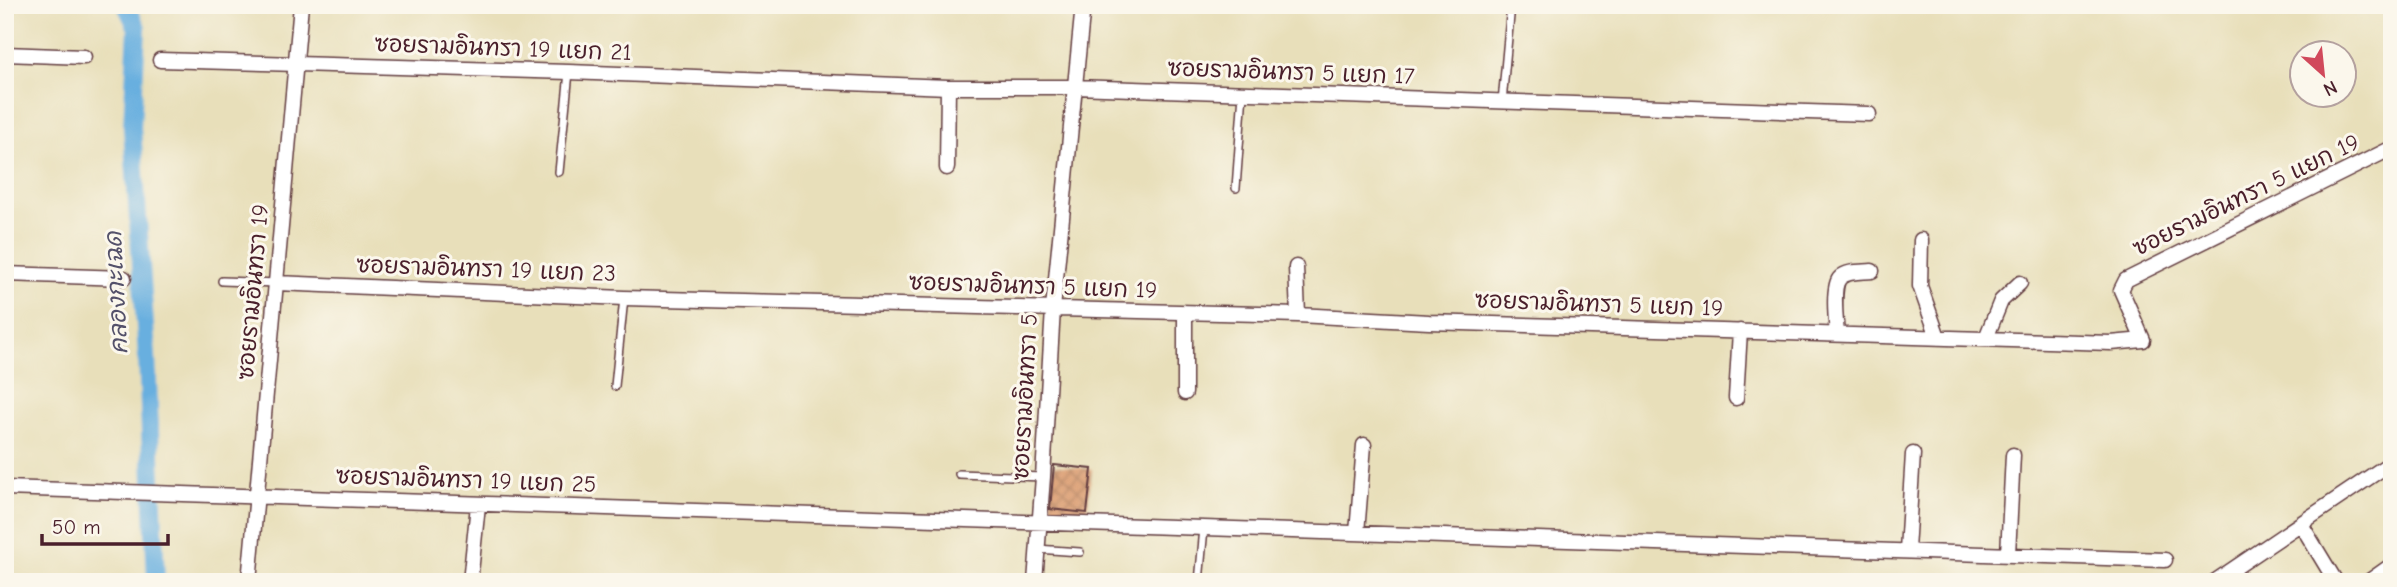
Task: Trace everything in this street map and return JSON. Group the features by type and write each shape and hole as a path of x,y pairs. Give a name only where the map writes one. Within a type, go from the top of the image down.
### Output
{"street":[{"name":"ซอยรามอินทรา 19","path":"249,582 301,5"},
{"name":"ซอยรามอินทรา 5","path":"1035,582 1053,309 1083,5"},
{"path":"5,54 84,57"},
{"name":"ซอยรามอินทรา 19 แยก 21","path":"160,60 569,72 710,79"},
{"name":"ซอยรามอินทรา 5 แยก 17","path":"710,79 948,87 1075,87 1870,114"},
{"path":"947,168 948,87"},
{"name":"ซอยรามอินทรา 5 แยก 19","path":"692,300 1298,316 2111,343 2143,340 2121,290 2126,280 2392,148"},
{"path":"1921,240 1920,286 1938,337"},
{"path":"1296,267 1298,316"},
{"path":"1837,334 1836,285 1840,278 1848,273 1872,271"},
{"path":"5,274 124,278"},
{"name":"ซอยรามอินทรา 19 แยก 23","path":"278,283 692,300"},
{"path":"1986,338 2001,301 2020,283"},
{"path":"1185,314 1185,393"},
{"path":"1736,398 1740,331"},
{"path":"1357,533 1364,445"},
{"path":"1908,550 1913,454"},
{"path":"2008,554 2013,455"},
{"path":"2214,582 2392,462"},
{"name":"ซอยรามอินทรา 19 แยก 25","path":"5,488 1039,522"},
{"path":"470,582 478,505"},
{"path":"1039,522 2165,561"},
{"path":"2301,524 2336,582"},
{"path":"2368,582 2392,565"}],"lane":[{"path":"1502,102 1511,5"},
{"path":"559,172 569,72"},
{"path":"1236,188 1243,93"},
{"path":"222,281 278,283"},
{"path":"615,386 624,298"},
{"path":"959,474 1044,477"},
{"path":"1199,582 1205,528"},
{"path":"1037,548 1080,552"}],"building":[{"path":"1054,465 1092,469 1087,513 1050,509"}],"waterway":[{"name":"คลองกะเฉด","path":"126,5 137,28 132,127 147,356 156,582"}]}
